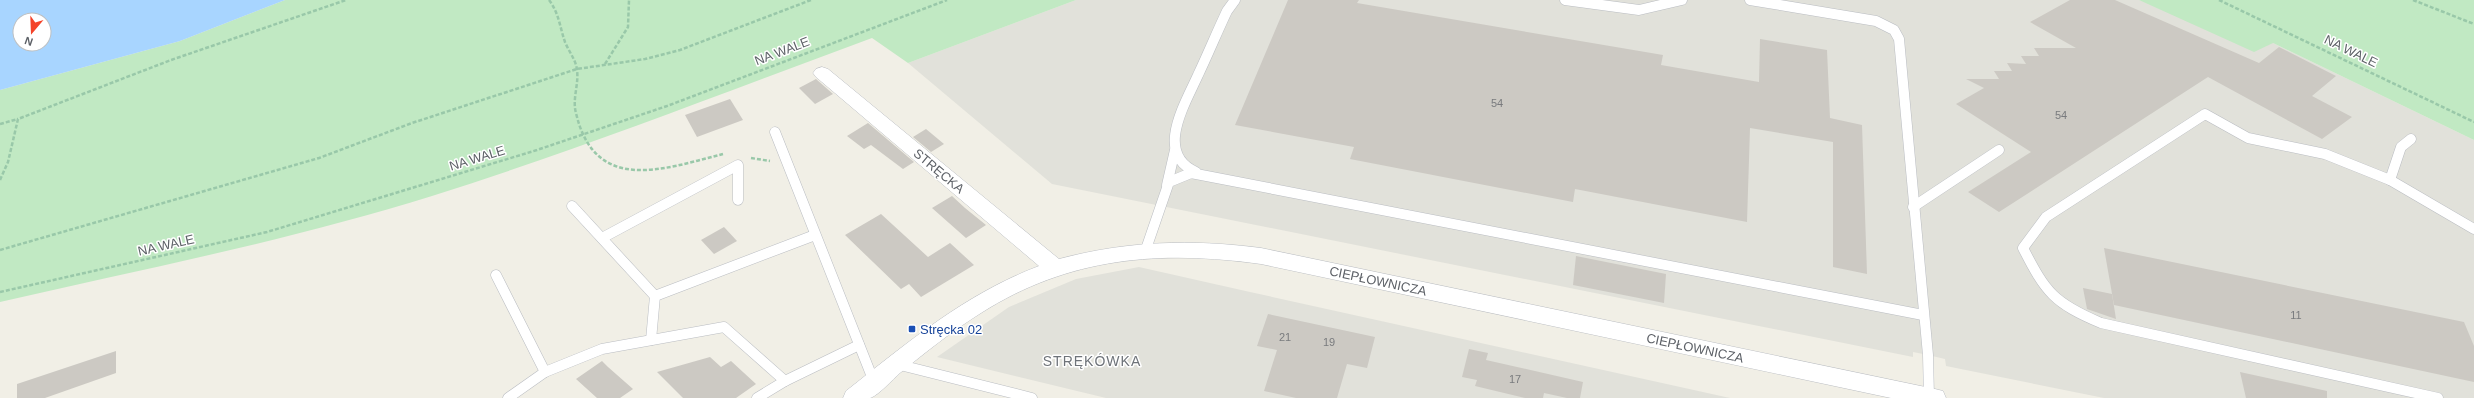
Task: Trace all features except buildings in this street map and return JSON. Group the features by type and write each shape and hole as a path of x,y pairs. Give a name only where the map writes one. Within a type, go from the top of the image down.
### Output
{"street":[{"name":"STRĘCKA","path":"822,73 1056,268"},
{"name":"CIEPŁOWNICZA","path":"854,398 960,316 992,296 1056,268 1081,260 1146,249 1210,249 1262,256 1932,397"}],"lane":[{"path":"1146,249 1167,185 1176,149 1178,117 1227,11 1235,0"},
{"path":"1565,0 1639,10 1682,0"},
{"path":"1750,0 1876,21 1894,30 1901,44 1912,207 1932,397"},
{"path":"2438,398 2101,323 2069,310 2053,300 2045,290 2022,248 2046,218 2205,114 2248,138 2325,154 2390,180 2474,228"},
{"path":"775,132 788,169 874,382"},
{"path":"2390,180 2399,152 2411,139"},
{"path":"1176,149 1177,157 1185,167 1201,174"},
{"path":"1912,207 1999,150"},
{"path":"602,238 738,165 738,200"},
{"path":"1167,185 1173,179 1184,174 1201,174 1923,315"},
{"path":"572,206 655,296 651,340"},
{"path":"655,296 815,235"},
{"path":"496,275 545,372"},
{"path":"508,398 545,372 602,349 724,327 785,381"},
{"path":"757,398 785,381 859,345"},
{"path":"896,364 1010,395 1032,398"}],"path":[{"path":"0,124 18,119 171,60 346,0"},
{"path":"550,0 557,10 566,43 577,69 575,109 583,134 588,147 608,167 631,172 661,168 727,153"},
{"path":"605,64 628,27 629,0"},
{"path":"0,250 319,158 412,123 577,69 645,59 680,50 811,0"},
{"name":"NA WALE","path":"0,292 267,232 522,155 667,106 947,0"},
{"name":"NA WALE","path":"2219,0 2474,122"},
{"path":"2413,0 2474,24"},
{"path":"0,180 8,162 18,119"},
{"path":"743,157 771,161 788,169"}],"shaded area":[{"path":"1076,0 2139,0 2273,43 2474,140 2474,398 2104,398 1946,366 1945,359 1928,355 1913,352 1913,357 1052,184 908,63"},
{"path":"1139,267 1730,398 1106,398 937,357 1009,307 1076,279"}],"green space":[{"path":"285,0 1076,0 908,63 872,38 598,140 432,196 379,212 271,240 163,266 0,302 0,90 180,41"},
{"path":"2139,0 2474,0 2474,140 2273,43 2254,52"}],"water":[{"path":"0,0 285,0 180,41 0,90"}],"place":[{"name":"Stręcka 02","path":"912,329"}],"district":[{"name":"STRĘKÓWKA","path":"1092,361"}]}
